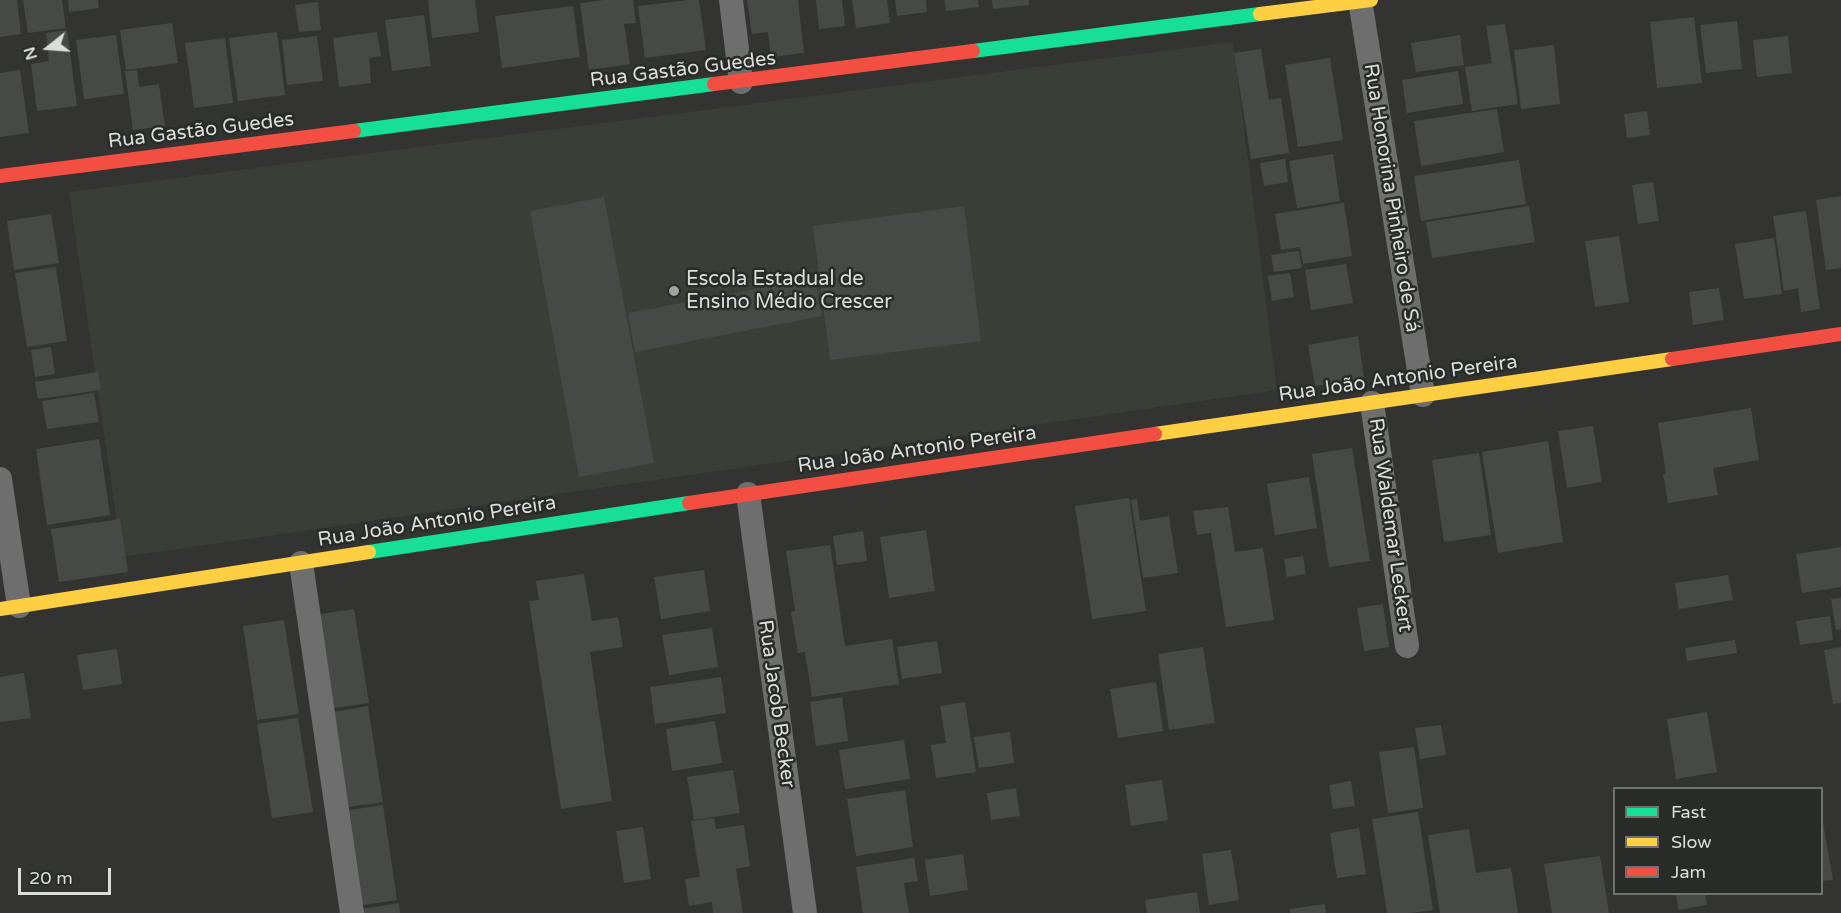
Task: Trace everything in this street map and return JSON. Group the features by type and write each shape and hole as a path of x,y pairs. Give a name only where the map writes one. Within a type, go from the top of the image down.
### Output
{"street":[{"path":"731,0 741,82"},
{"name":"Rua Gastão Guedes","path":"0,176 1364,0"},
{"name":"Rua Honorina Pinheiro de Sá","path":"1364,0 1423,395"},
{"name":"Rua João Antonio Pereira","path":"10,608 748,494 1841,334"},
{"name":"Rua Waldemar Leckert","path":"1372,403 1407,646"},
{"path":"0,479 10,608"},
{"name":"Rua Jacob Becker","path":"748,494 805,913"},
{"path":"301,563 352,913"}],"shaded area":[{"name":"Escola Estadual de Ensino Médio Crescer","path":"1233,42 1277,390 122,557 69,192"}],"building":[{"path":"0,0 17,0 21,34 0,37"},
{"path":"23,0 62,0 66,28 28,33"},
{"path":"68,0 98,0 99,8 69,12"},
{"path":"428,0 475,0 479,32 432,38"},
{"path":"633,0 636,23 624,24 630,64 589,70 580,3"},
{"path":"699,0 706,50 645,58 638,6"},
{"path":"747,0 798,0 804,53 771,57 768,32 752,34"},
{"path":"816,0 842,0 845,26 819,29"},
{"path":"852,0 887,0 890,23 856,28"},
{"path":"895,0 926,0 927,12 897,16"},
{"path":"944,0 978,0 979,7 946,11"},
{"path":"992,0 1029,0 1029,5 993,9"},
{"path":"318,2 321,30 299,32 295,5"},
{"path":"573,6 580,57 502,68 495,16"},
{"path":"424,15 431,66 392,71 385,20"},
{"path":"1694,17 1702,83 1657,88 1650,22"},
{"path":"1737,21 1742,69 1706,73 1700,25"},
{"path":"172,23 178,63 126,70 120,30"},
{"path":"1505,24 1518,104 1472,111 1465,67 1492,63 1486,26"},
{"path":"67,30 77,106 37,111 31,64 49,61 46,33"},
{"path":"277,32 285,95 238,101 229,38"},
{"path":"377,32 381,56 369,58 371,83 339,87 333,38"},
{"path":"116,35 124,94 84,99 76,40"},
{"path":"1460,35 1464,65 1416,72 1411,43"},
{"path":"317,36 323,81 287,85 282,40"},
{"path":"1788,36 1792,73 1757,77 1753,40"},
{"path":"225,38 233,103 194,108 185,43"},
{"path":"1554,45 1560,104 1521,109 1514,50"},
{"path":"1261,49 1269,100 1281,98 1289,153 1251,159 1234,53"},
{"path":"1330,58 1343,140 1298,147 1285,65"},
{"path":"20,70 29,133 0,137 0,73"},
{"path":"137,70 139,87 159,84 165,126 133,130 125,71"},
{"path":"1458,71 1463,104 1407,113 1402,80"},
{"path":"1497,109 1504,152 1421,166 1414,121"},
{"path":"1647,111 1650,135 1627,138 1624,114"},
{"path":"1333,154 1340,201 1297,208 1289,161"},
{"path":"1285,159 1288,182 1264,186 1260,163"},
{"path":"1519,160 1526,204 1421,221 1414,176"},
{"path":"1653,182 1659,221 1638,224 1632,185"},
{"path":"1841,196 1841,268 1826,270 1816,200"},
{"path":"604,197 654,463 579,477 530,211"},
{"path":"1344,203 1352,256 1303,264 1300,247 1281,250 1275,214"},
{"path":"964,206 981,341 830,360 813,226"},
{"path":"1529,206 1535,242 1432,258 1426,222"},
{"path":"1806,211 1820,309 1801,312 1798,288 1784,291 1773,216"},
{"path":"51,214 59,263 14,270 7,221"},
{"path":"1619,236 1629,302 1595,307 1585,241"},
{"path":"1774,238 1782,294 1744,299 1735,244"},
{"path":"1299,251 1302,268 1274,272 1271,255"},
{"path":"1346,264 1353,303 1311,310 1305,270"},
{"path":"56,267 67,341 27,347 15,273"},
{"path":"1290,273 1294,297 1272,301 1268,276"},
{"path":"814,278 822,316 635,352 628,313"},
{"path":"1719,288 1724,320 1693,325 1689,292"},
{"path":"1358,336 1364,378 1315,386 1308,345"},
{"path":"51,347 55,374 35,377 31,350"},
{"path":"98,372 101,390 38,399 35,382"},
{"path":"94,393 99,422 47,429 42,401"},
{"path":"1751,408 1759,460 1713,468 1718,495 1668,503 1658,423"},
{"path":"1593,426 1602,482 1567,488 1558,431"},
{"path":"99,439 110,515 47,525 36,449"},
{"path":"1548,441 1563,542 1498,553 1482,452"},
{"path":"1352,448 1370,561 1329,567 1312,454"},
{"path":"1479,453 1491,535 1444,542 1432,460"},
{"path":"1309,477 1317,528 1275,535 1267,484"},
{"path":"1129,498 1146,611 1092,619 1075,506"},
{"path":"1137,499 1140,521 1169,516 1178,573 1143,578 1131,500"},
{"path":"1228,507 1235,552 1263,548 1274,620 1226,627 1211,533 1197,535 1193,511"},
{"path":"120,519 128,572 59,582 51,529"},
{"path":"926,530 935,591 889,598 880,537"},
{"path":"863,531 867,561 837,565 833,536"},
{"path":"830,545 845,646 892,639 899,684 812,697 805,652 798,653 791,612 795,611 786,551"},
{"path":"1841,547 1841,587 1802,593 1796,554"},
{"path":"1303,556 1306,574 1287,577 1284,559"},
{"path":"704,570 710,611 661,619 654,577"},
{"path":"584,574 592,621 618,617 623,647 590,652 612,801 561,809 529,601 539,600 536,581"},
{"path":"1728,575 1733,600 1679,609 1675,583"},
{"path":"1841,598 1841,629 1836,630 1831,599"},
{"path":"1383,604 1389,647 1364,651 1357,608"},
{"path":"354,609 369,703 328,709 313,615"},
{"path":"1830,616 1833,640 1800,645 1796,621"},
{"path":"284,620 299,714 257,720 243,626"},
{"path":"712,628 718,667 669,675 662,635"},
{"path":"1735,640 1737,653 1687,661 1685,648"},
{"path":"937,641 942,673 902,679 897,647"},
{"path":"1203,647 1215,723 1169,730 1158,654"},
{"path":"1841,647 1841,703 1833,704 1824,650"},
{"path":"117,649 122,684 83,690 77,655"},
{"path":"24,673 31,718 0,722 0,677"},
{"path":"721,677 726,713 655,724 650,687"},
{"path":"1156,682 1163,731 1118,738 1110,689"},
{"path":"842,697 848,741 816,746 810,702"},
{"path":"965,702 976,772 936,778 931,745 946,743 940,706"},
{"path":"368,706 383,802 343,808 328,713"},
{"path":"1707,712 1717,772 1676,779 1667,719"},
{"path":"298,718 313,812 272,818 257,724"},
{"path":"715,721 722,763 672,771 666,729"},
{"path":"1441,725 1446,755 1420,759 1415,728"},
{"path":"1010,732 1014,763 979,768 974,737"},
{"path":"904,740 910,779 845,789 839,750"},
{"path":"1414,747 1423,808 1388,813 1379,752"},
{"path":"733,770 740,813 694,820 687,777"},
{"path":"1162,780 1168,820 1131,826 1125,785"},
{"path":"1351,781 1355,806 1333,809 1329,785"},
{"path":"1016,788 1020,816 991,820 987,793"},
{"path":"905,790 913,847 856,856 847,799"},
{"path":"383,805 397,900 357,906 343,811"},
{"path":"1418,812 1433,910 1387,913 1372,819"},
{"path":"714,818 716,829 744,825 750,866 736,869 743,913 713,913 712,902 689,906 685,879 700,877 691,821"},
{"path":"1823,823 1833,880 1823,881"},
{"path":"643,827 651,879 624,883 616,831"},
{"path":"1359,828 1366,874 1337,878 1330,833"},
{"path":"1469,829 1476,873 1511,868 1518,913 1440,913 1428,835"},
{"path":"1231,850 1239,900 1209,905 1202,854"},
{"path":"963,854 968,890 930,896 925,860"},
{"path":"1600,856 1609,913 1552,913 1544,864"},
{"path":"914,858 918,881 904,883 909,913 863,913 856,867"},
{"path":"1197,892 1200,913 1147,913 1145,900"},
{"path":"1676,895 1705,895 1707,905 1678,910"},
{"path":"399,903 400,913 355,913 355,910"},
{"path":"1325,904 1326,913 1290,913 1290,909"}],"traffic: fast":[{"path":"973,51 1260,14"},
{"path":"354,131 714,84"},
{"path":"369,552 689,503"}],"traffic: slow":[{"path":"1260,14 1371,0"},
{"path":"1155,434 1672,359"},
{"path":"0,609 369,552"}],"traffic: jam":[{"path":"714,84 973,51"},
{"path":"0,176 354,131"},
{"path":"1672,359 1841,334"},
{"path":"689,503 1155,434"}],"place":[{"name":"Escola Estadual de Ensino Médio Crescer","path":"674,291"}]}
